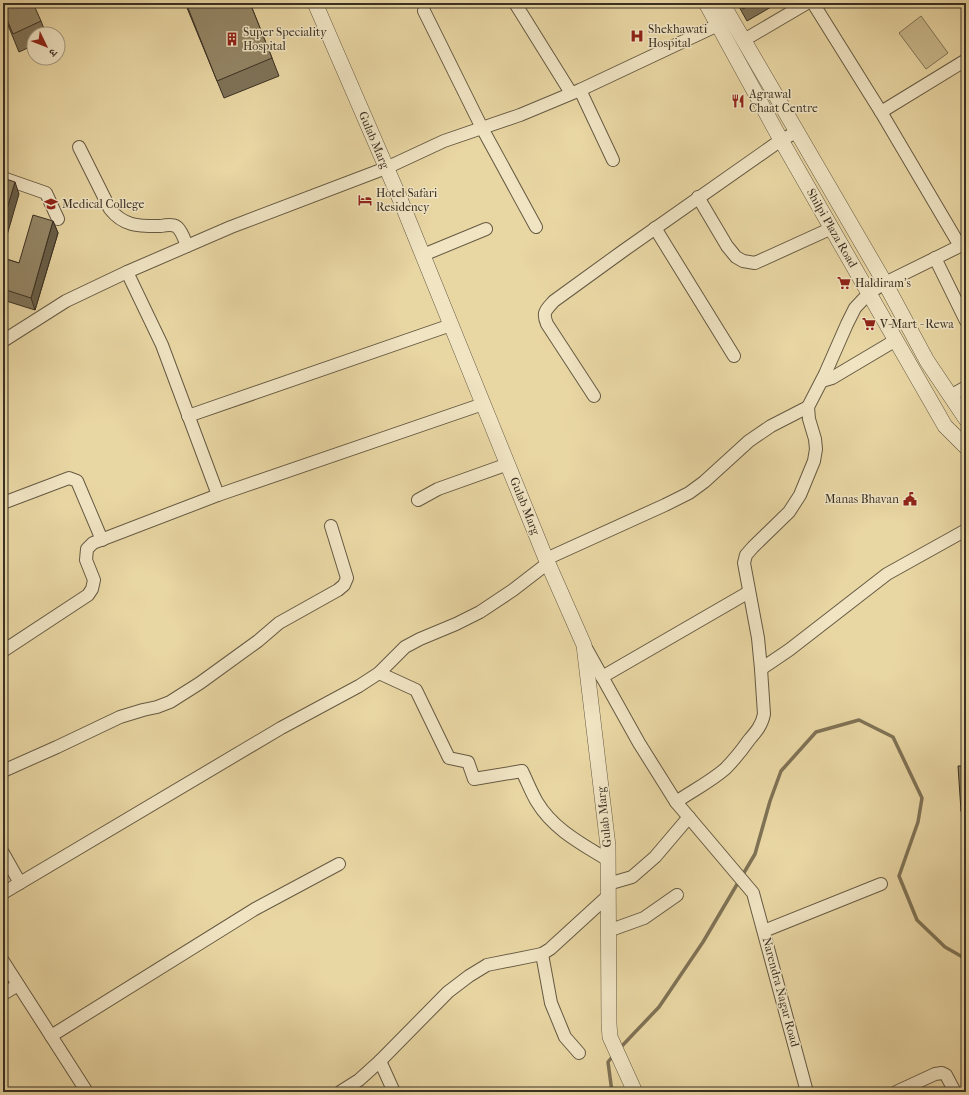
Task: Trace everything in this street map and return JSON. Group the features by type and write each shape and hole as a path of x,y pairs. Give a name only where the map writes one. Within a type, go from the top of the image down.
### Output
{"street":[{"name":"Gulab Marg","path":"315,3 423,255 547,561 584,645 608,846 610,1037 635,1092"},
{"path":"516,3 575,92 613,160"},
{"name":"Shilpi Plaza Road","path":"706,3 781,140 945,426 966,448"},
{"name":"Shilpi Plaza Road","path":"722,3 885,283 927,361 966,419"},
{"path":"744,40 807,3"},
{"path":"676,802 725,769 737,756 762,722 764,714 758,638 744,563 746,555 789,512 800,494 814,461 816,449 815,439 809,419 808,407 822,381 855,308 869,293 885,283 963,245 813,3"},
{"path":"424,11 482,128 536,227"},
{"path":"3,342 66,301 127,272 231,227 386,168 444,141 520,115 575,92 718,25"},
{"path":"881,112 966,60"},
{"path":"594,396 548,324 545,317 546,310 554,301 698,197 781,140 798,132"},
{"path":"79,147 110,209 115,215 121,220 132,224 158,226 172,225 177,227 187,246"},
{"path":"3,178 46,193 58,219"},
{"path":"698,197 727,246 736,257 744,261 755,263 832,228"},
{"path":"655,228 734,356"},
{"path":"423,255 486,230"},
{"path":"935,258 966,321"},
{"path":"127,272 162,345 218,496"},
{"path":"188,416 451,325"},
{"path":"822,381 832,378 896,340"},
{"path":"950,396 966,387"},
{"path":"3,650 88,595 92,589 94,580 86,560 87,549 93,543 218,496 483,404"},
{"path":"3,893 280,728 359,686 379,673 405,647 480,612 513,590 547,561 689,493 704,482 749,441 771,426 808,407"},
{"path":"418,500 438,489 508,464"},
{"path":"3,503 69,478 77,482 102,540"},
{"path":"3,771 120,717 170,702 200,683 258,641 279,623 338,590 347,578 331,526"},
{"path":"761,669 789,650 887,574 966,530"},
{"path":"602,677 749,592"},
{"path":"340,1092 359,1080 380,1061 448,992 469,976 487,965 542,954 550,949 608,890 632,877 656,857 689,817 676,802 639,743 584,645"},
{"path":"379,673 416,690 449,758 468,762 474,779 522,771 537,802 550,819 573,839 608,860"},
{"name":"Narendra Nagar Road","path":"689,817 754,893 808,1092"},
{"path":"3,853 20,883"},
{"path":"51,1036 255,909 338,864"},
{"path":"764,931 881,884"},
{"path":"608,932 644,918 676,895"},
{"path":"542,954 551,1003 565,1037 579,1053"},
{"path":"3,961 84,1091"},
{"path":"3,994 18,985"},
{"path":"380,1061 394,1092"},
{"path":"896,1092 935,1074 942,1073 946,1075 955,1092"}],"shaded area":[{"path":"921,16 948,53 926,69 899,33"}],"building":[{"path":"3,3 33,3 41,21 30,26 26,26 26,28 13,34 3,10"},
{"name":"Super Speciality Hospital","path":"186,3 250,3 272,58 217,81"},
{"path":"739,3 754,3 743,9"},
{"path":"6,179 15,182 3,222 3,189"},
{"path":"33,215 53,221 31,298 3,289 3,258 19,263"},
{"path":"958,766 966,766 966,810 961,811"}],"waterway":[{"path":"742,876 755,854 770,801 781,771 816,732 859,720 893,737 922,798 918,822 899,876 917,920 945,947 966,959"},
{"path":"620,1048 659,1007 703,942 739,881"},
{"path":"612,1092 608,1062 613,1056"}],"place":[{"name":"Shekhawati Hospital","path":"637,36"},
{"name":"Super Speciality Hospital","path":"232,39"},
{"name":"Agrawal Chaat Centre","path":"738,101"},
{"name":"Hotel Safari Residency","path":"365,200"},
{"name":"Medical College","path":"51,204"},
{"name":"Haldiram's","path":"844,283"},
{"name":"V-Mart - Rewa","path":"869,324"},
{"name":"Manas Bhavan","path":"910,499"}]}
